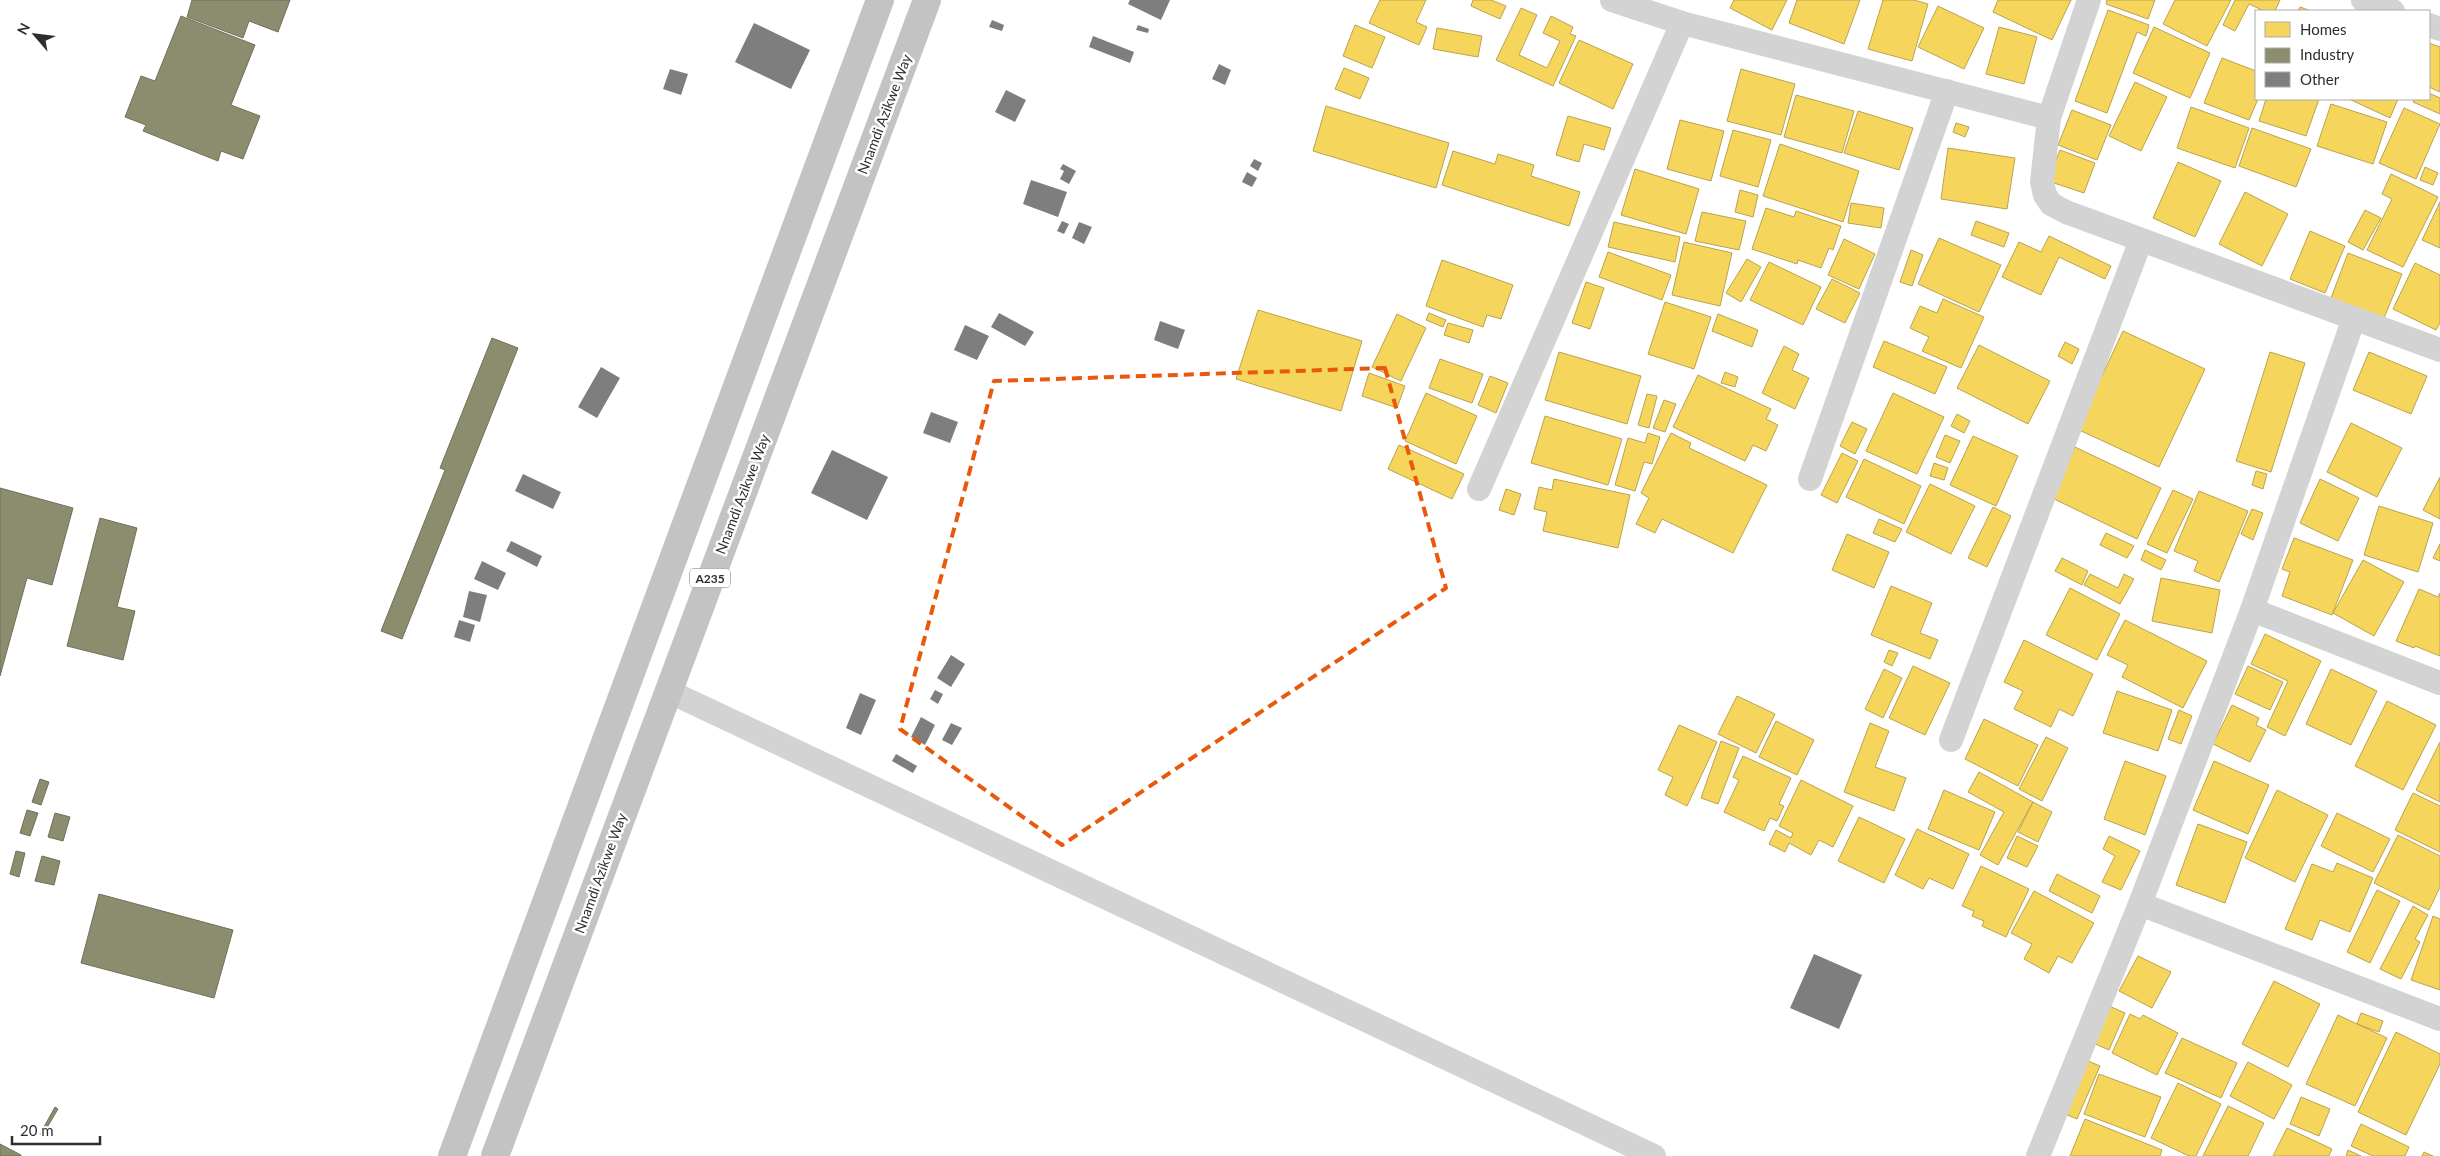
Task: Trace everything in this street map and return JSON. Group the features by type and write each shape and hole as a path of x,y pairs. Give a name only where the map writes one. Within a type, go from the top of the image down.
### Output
{"highway":[{"name":"A235","path":"452,1156 880,0"},
{"name":"Nnamdi Azikwe Way","path":"495,1156 926,0"}],"street":[{"path":"1612,0 1682,23 2049,118"},
{"path":"2088,0 2049,118 2042,182 2044,195 2048,200 2066,212 2440,350"},
{"path":"2363,0 2390,10"},
{"path":"1479,488 1682,23"},
{"path":"1810,479 1947,91"},
{"path":"1951,740 2141,240"},
{"path":"2038,1156 2140,904 2252,610 2354,318"},
{"path":"2252,610 2440,683"},
{"path":"668,690 1654,1156"},
{"path":"2140,904 2440,1018"}],"highlighted area":[{"path":"1385,368 1446,588 1062,845 900,729 994,381"}],"building: Homes":[{"path":"1380,0 1426,0 1416,22 1427,27 1419,45 1369,23"},
{"path":"1473,0 1491,0 1506,6 1500,19 1471,6"},
{"path":"1734,0 1787,0 1772,30 1730,8"},
{"path":"1797,0 1860,0 1844,44 1789,23"},
{"path":"1883,0 1914,0 1928,4 1912,61 1868,49"},
{"path":"1998,0 2071,0 2052,40 1993,12"},
{"path":"2107,0 2155,0 2148,19 2106,4"},
{"path":"2175,0 2231,0 2207,46 2163,24"},
{"path":"2235,0 2280,0 2275,10 2262,10 2249,4 2235,31 2223,25"},
{"path":"1938,6 1984,28 1964,69 1918,47"},
{"path":"1521,8 1537,15 1519,55 1547,68 1560,41 1543,33 1551,16 1573,27 1570,34 1576,36 1553,86 1496,60"},
{"path":"2108,10 2149,25 2146,36 2137,32 2107,113 2075,101"},
{"path":"1355,25 1385,37 1372,68 1343,56"},
{"path":"1999,27 2037,37 2024,84 1986,74"},
{"path":"2154,27 2210,53 2190,98 2133,73"},
{"path":"1437,28 1482,36 1478,57 1433,49"},
{"path":"1579,40 1633,64 1613,109 1559,83"},
{"path":"2430,43 2440,47 2440,92 2430,87"},
{"path":"2222,58 2255,71 2255,100 2258,100 2249,120 2204,103"},
{"path":"1344,68 1369,78 1360,99 1335,89"},
{"path":"1741,69 1795,84 1781,135 1727,121"},
{"path":"2135,82 2167,97 2141,151 2109,136"},
{"path":"2430,93 2440,98 2440,114 2413,102 2414,100 2430,100"},
{"path":"1796,95 1854,111 1842,153 1784,137"},
{"path":"2266,100 2319,100 2306,136 2259,121"},
{"path":"2351,100 2398,100 2390,118"},
{"path":"2331,104 2387,122 2373,164 2317,146"},
{"path":"1326,106 1449,143 1436,188 1313,151"},
{"path":"2191,107 2249,128 2235,168 2177,148"},
{"path":"2404,108 2440,124 2416,179 2379,163"},
{"path":"2072,110 2111,125 2097,160 2058,145"},
{"path":"1858,111 1913,128 1899,170 1844,153"},
{"path":"1568,116 1611,128 1604,150 1584,144 1579,162 1556,155"},
{"path":"1680,120 1724,131 1711,181 1667,169"},
{"path":"1956,123 1969,127 1965,137 1953,132"},
{"path":"2252,128 2311,149 2296,187 2239,166"},
{"path":"1733,130 1771,140 1758,187 1720,176"},
{"path":"1780,144 1859,171 1843,222 1763,196"},
{"path":"1948,148 2015,158 2007,209 1941,199"},
{"path":"2060,150 2095,163 2084,193 2048,181"},
{"path":"1453,151 1495,164 1498,154 1534,165 1531,176 1580,192 1569,226 1442,185"},
{"path":"2178,162 2221,181 2195,237 2153,218"},
{"path":"2425,167 2438,173 2433,185 2420,180"},
{"path":"1635,169 1699,189 1686,234 1621,215"},
{"path":"2391,174 2438,197 2403,267 2367,250 2392,199 2382,194"},
{"path":"1740,190 1758,195 1753,217 1735,212"},
{"path":"2245,192 2288,214 2262,266 2219,244"},
{"path":"2440,202 2440,248 2422,240"},
{"path":"1851,203 1884,208 1881,228 1848,223"},
{"path":"1766,208 1794,217 1796,211 1841,226 1833,250 1829,248 1821,268 1798,260 1797,264 1752,249"},
{"path":"2365,210 2381,218 2363,250 2348,242"},
{"path":"1702,212 1746,221 1739,250 1695,241"},
{"path":"1976,221 2009,233 2004,247 1971,235"},
{"path":"1614,222 1680,237 1675,262 1608,247"},
{"path":"2310,231 2345,246 2325,293 2290,279"},
{"path":"2049,236 2111,266 2105,279 2059,257 2041,295 2002,277 2019,242 2041,252"},
{"path":"1939,238 2001,265 1979,312 1918,284"},
{"path":"1844,239 1875,254 1859,289 1828,275"},
{"path":"1684,242 1732,253 1720,306 1672,295"},
{"path":"1911,250 1923,255 1912,286 1900,282"},
{"path":"1608,252 1671,275 1662,300 1599,277"},
{"path":"2348,253 2402,274 2384,318 2331,298"},
{"path":"1747,259 1761,267 1741,302 1726,293"},
{"path":"1442,260 1513,285 1501,319 1487,315 1483,327 1426,306"},
{"path":"1769,262 1821,287 1803,325 1750,300"},
{"path":"2415,263 2440,275 2440,323 2436,330 2393,309"},
{"path":"1832,279 1860,293 1845,323 1816,309"},
{"path":"1586,282 1604,288 1590,329 1572,323"},
{"path":"1943,299 1984,317 1961,368 1922,351 1929,337 1910,328 1920,306 1937,313"},
{"path":"1665,302 1711,317 1694,369 1648,354"},
{"path":"1258,310 1362,341 1341,411 1236,379"},
{"path":"1429,313 1446,320 1443,327 1426,320"},
{"path":"1397,314 1426,328 1401,381 1372,367"},
{"path":"1718,314 1758,330 1752,347 1712,331"},
{"path":"1448,323 1473,330 1469,343 1444,335"},
{"path":"2123,331 2205,369 2159,467 2077,429"},
{"path":"1884,341 1947,367 1935,394 1873,367"},
{"path":"2065,342 2079,349 2072,364 2058,356"},
{"path":"1979,345 2050,381 2028,424 1957,388"},
{"path":"1784,346 1799,354 1792,370 1809,378 1795,409 1762,393"},
{"path":"1559,352 1641,376 1627,424 1545,400"},
{"path":"2270,352 2305,363 2271,472 2236,461"},
{"path":"2369,352 2427,376 2411,414 2353,390"},
{"path":"1440,359 1483,374 1472,403 1429,388"},
{"path":"1725,372 1738,377 1735,387 1721,383"},
{"path":"1369,373 1405,386 1397,408 1362,396"},
{"path":"1698,375 1771,409 1766,419 1778,425 1766,451 1753,445 1745,461 1673,427"},
{"path":"1490,376 1508,383 1496,413 1478,405"},
{"path":"1426,393 1477,416 1456,464 1405,441"},
{"path":"1893,393 1944,417 1917,474 1866,451"},
{"path":"1647,394 1657,396 1649,428 1638,425"},
{"path":"1664,400 1676,404 1665,432 1653,428"},
{"path":"1957,414 1970,421 1964,433 1951,426"},
{"path":"1545,416 1622,439 1608,485 1531,463"},
{"path":"1852,422 1867,429 1855,454 1840,446"},
{"path":"2351,423 2402,448 2377,497 2327,472"},
{"path":"1648,433 1660,437 1652,464 1644,462 1635,491 1615,485 1628,438 1645,443"},
{"path":"1671,433 1691,443 1689,448 1767,485 1733,553 1662,519 1655,533 1636,524 1649,498 1641,493"},
{"path":"1945,435 1960,441 1950,463 1936,457"},
{"path":"1973,436 2018,456 1996,506 1950,485"},
{"path":"1399,445 1464,474 1452,499 1388,469"},
{"path":"2075,447 2161,488 2137,539 2050,497"},
{"path":"1842,453 1858,461 1837,503 1821,495"},
{"path":"1864,459 1921,486 1904,524 1846,497"},
{"path":"1934,463 1948,468 1944,480 1930,476"},
{"path":"2256,471 2267,474 2263,489 2252,485"},
{"path":"2440,477 2440,519 2423,510"},
{"path":"1554,479 1630,495 1618,548 1543,531 1547,512 1534,509 1539,487 1552,490"},
{"path":"2320,479 2359,498 2338,541 2300,523"},
{"path":"1930,484 1975,506 1951,554 1906,532"},
{"path":"1506,489 1521,494 1514,515 1499,510"},
{"path":"2173,490 2193,499 2167,553 2147,544"},
{"path":"2199,491 2248,511 2219,582 2194,571 2198,561 2174,551"},
{"path":"2379,506 2433,523 2418,572 2364,555"},
{"path":"1993,507 2011,516 1987,567 1968,558"},
{"path":"2252,509 2263,513 2253,540 2241,534"},
{"path":"1879,519 1902,529 1895,542 1873,533"},
{"path":"2106,533 2134,546 2127,558 2100,545"},
{"path":"1847,534 1889,552 1874,588 1832,570"},
{"path":"2294,538 2353,560 2332,615 2282,596 2290,572 2282,569"},
{"path":"2440,544 2440,561 2433,558"},
{"path":"2145,550 2166,560 2161,570 2141,560"},
{"path":"2062,558 2088,571 2082,585 2055,571"},
{"path":"2363,560 2404,582 2374,636 2333,613"},
{"path":"2090,574 2118,588 2124,574 2134,579 2120,604 2084,585"},
{"path":"2161,578 2220,590 2212,633 2152,621"},
{"path":"1891,586 1932,603 1920,633 1938,640 1930,659 1871,635"},
{"path":"2070,588 2120,614 2097,660 2046,635"},
{"path":"2419,589 2438,597 2440,593 2440,656 2396,641"},
{"path":"2125,620 2207,661 2183,708 2122,677 2128,665 2107,655"},
{"path":"2265,634 2321,661 2285,736 2267,727 2288,681 2251,664"},
{"path":"2024,640 2093,674 2073,716 2059,709 2051,727 2014,709 2023,691 2004,682"},
{"path":"1889,650 1898,653 1892,666 1884,662"},
{"path":"1913,666 1950,683 1925,735 1889,718"},
{"path":"2248,666 2283,682 2270,710 2235,694"},
{"path":"1884,669 1902,678 1883,718 1865,709"},
{"path":"2331,669 2377,691 2351,745 2306,724"},
{"path":"2117,691 2172,710 2158,751 2103,733"},
{"path":"1737,696 1775,714 1756,753 1718,734"},
{"path":"2387,701 2436,725 2403,790 2355,766"},
{"path":"2232,705 2259,718 2256,725 2266,730 2250,762 2213,744"},
{"path":"2179,710 2192,716 2181,744 2168,739"},
{"path":"1984,719 2038,745 2018,786 1965,759"},
{"path":"1776,721 1814,740 1797,775 1759,757"},
{"path":"1870,723 1889,731 1875,767 1906,778 1894,811 1844,792"},
{"path":"1679,725 1717,742 1687,806 1665,795 1673,777 1658,770"},
{"path":"2046,737 2068,748 2042,801 2019,789"},
{"path":"1721,741 1739,748 1718,804 1701,798"},
{"path":"2440,742 2440,802 2416,790"},
{"path":"1743,756 1791,778 1779,804 1784,806 1777,821 1770,818 1764,831 1724,812 1739,780 1733,777"},
{"path":"2125,761 2166,776 2145,835 2104,819"},
{"path":"2214,761 2269,785 2248,834 2193,810"},
{"path":"1979,772 2033,802 1998,865 1980,855 2004,812 1968,792"},
{"path":"1801,780 1853,806 1833,847 1819,840 1811,855 1789,843 1785,852 1769,844 1776,830 1791,838 1793,833 1779,826"},
{"path":"1944,790 1995,812 1979,850 1928,829"},
{"path":"2277,790 2328,815 2295,882 2245,858"},
{"path":"2413,793 2440,806 2440,852 2395,830"},
{"path":"2033,802 2052,812 2038,842 2018,832"},
{"path":"2337,813 2390,839 2373,872 2321,846"},
{"path":"1859,817 1905,839 1884,883 1838,861"},
{"path":"2198,824 2247,842 2225,903 2176,885"},
{"path":"1917,829 1969,854 1953,889 1929,878 1923,889 1895,875"},
{"path":"2398,835 2440,856 2440,887 2429,910 2374,883"},
{"path":"2017,836 2038,846 2027,867 2007,858"},
{"path":"2109,836 2140,851 2121,890 2102,882 2115,856 2103,849"},
{"path":"2337,863 2373,878 2350,932 2320,920 2312,940 2285,929 2312,864 2333,872"},
{"path":"1981,866 2029,889 2006,937 1982,926 1984,921 1972,916 1974,911 1962,906"},
{"path":"2057,874 2100,896 2092,913 2049,891"},
{"path":"2377,890 2400,901 2370,963 2347,952"},
{"path":"2034,891 2094,923 2072,963 2058,956 2049,973 2024,959 2032,944 2011,933"},
{"path":"2413,906 2428,915 2415,939 2420,942 2401,979 2380,969"},
{"path":"2433,916 2440,919 2440,990 2411,980"},
{"path":"2138,956 2171,972 2152,1008 2119,991"},
{"path":"2274,981 2320,1004 2288,1067 2242,1044"},
{"path":"2109,1006 2125,1013 2109,1050 2093,1043"},
{"path":"2361,1013 2383,1021 2379,1032 2357,1024"},
{"path":"2130,1014 2140,1019 2143,1015 2178,1033 2157,1075 2112,1053"},
{"path":"2338,1015 2387,1038 2355,1106 2306,1084"},
{"path":"2396,1032 2440,1054 2440,1064 2406,1135 2358,1112"},
{"path":"2182,1038 2237,1063 2221,1098 2165,1073"},
{"path":"2088,1061 2100,1066 2077,1119 2065,1114"},
{"path":"2248,1062 2292,1085 2274,1119 2230,1096"},
{"path":"2099,1074 2161,1097 2145,1137 2084,1114"},
{"path":"2178,1083 2221,1104 2196,1156 2189,1156 2151,1138"},
{"path":"2301,1097 2330,1109 2319,1136 2290,1124"},
{"path":"2228,1106 2264,1123 2248,1156 2203,1156"},
{"path":"2085,1119 2162,1150 2160,1156 2070,1156"},
{"path":"2361,1124 2409,1147 2405,1156 2373,1156 2351,1146"},
{"path":"2287,1128 2332,1149 2329,1156 2273,1156"},
{"path":"2348,1150 2361,1156 2346,1156"},
{"path":"2424,1152 2433,1156 2422,1156"}],"building: Industry":[{"path":"192,0 290,0 278,32 249,21 243,38 187,17"},
{"path":"181,16 255,45 231,105 260,116 243,159 221,151 218,161 143,131 146,125 125,117 141,76 155,81"},
{"path":"492,338 518,348 402,639 381,631 445,470 440,468"},
{"path":"0,488 73,508 52,585 27,578 0,676"},
{"path":"100,518 137,528 117,607 135,611 123,660 67,646"},
{"path":"40,779 49,782 41,805 32,802"},
{"path":"27,810 38,813 30,836 20,833"},
{"path":"55,813 70,817 63,841 48,837"},
{"path":"16,851 25,853 19,877 10,874"},
{"path":"42,856 60,861 54,885 35,881"},
{"path":"99,894 233,930 214,998 81,963"},
{"path":"55,1107 58,1109 42,1136 40,1134"},
{"path":"0,1144 21,1155 21,1156 0,1156"}],"building: Other":[{"path":"1130,0 1170,0 1161,20 1128,4"},
{"path":"992,20 1004,25 1002,31 989,27"},
{"path":"754,23 810,50 791,89 735,62"},
{"path":"1138,25 1149,29 1148,33 1136,30"},
{"path":"1093,36 1134,52 1130,63 1089,47"},
{"path":"1219,64 1231,70 1225,85 1212,79"},
{"path":"670,69 688,74 681,95 663,89"},
{"path":"1006,90 1026,100 1015,122 995,112"},
{"path":"1254,159 1262,163 1258,171 1250,166"},
{"path":"1063,164 1076,171 1069,184 1060,179 1064,171 1060,169"},
{"path":"1247,172 1257,178 1252,187 1242,182"},
{"path":"1031,180 1067,192 1058,217 1023,204"},
{"path":"1062,221 1069,224 1064,234 1057,231"},
{"path":"1079,222 1092,227 1084,244 1072,238"},
{"path":"999,313 1034,332 1025,346 991,327"},
{"path":"1160,321 1185,330 1178,349 1154,340"},
{"path":"965,325 989,336 977,360 954,350"},
{"path":"601,367 620,378 597,418 578,407"},
{"path":"931,412 958,422 950,443 923,433"},
{"path":"832,450 888,477 867,520 811,493"},
{"path":"523,474 561,492 553,509 515,491"},
{"path":"511,541 542,556 537,567 506,551"},
{"path":"482,561 506,573 498,590 474,579"},
{"path":"469,591 487,595 480,622 463,617"},
{"path":"459,620 475,625 470,642 454,637"},
{"path":"951,655 965,664 951,687 937,678"},
{"path":"935,690 943,694 938,704 930,699"},
{"path":"860,693 876,700 861,735 846,728"},
{"path":"921,717 935,725 925,745 911,737"},
{"path":"951,723 962,728 952,745 942,740"},
{"path":"896,754 917,766 913,773 892,761"},
{"path":"1814,954 1862,975 1839,1029 1790,1008"}]}
